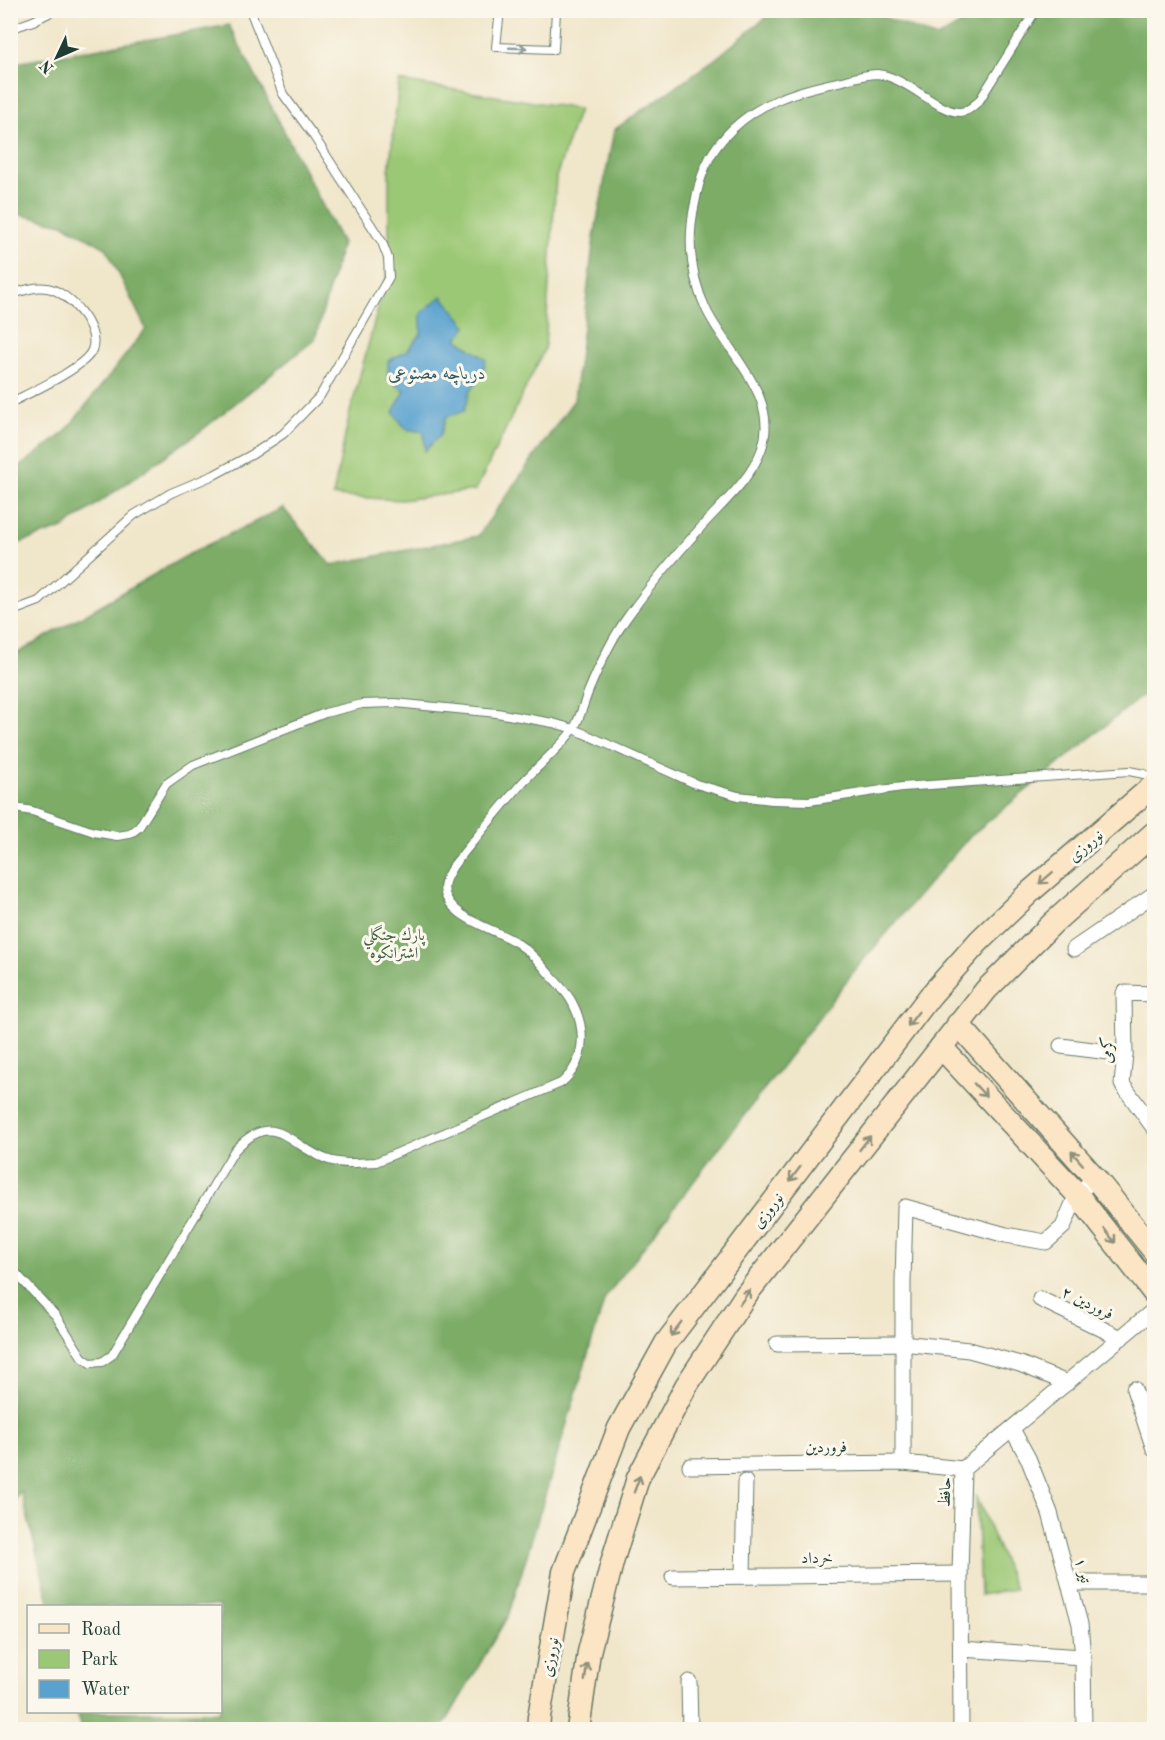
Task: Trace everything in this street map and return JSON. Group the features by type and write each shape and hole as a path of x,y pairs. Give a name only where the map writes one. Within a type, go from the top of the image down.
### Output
{"street":[{"name":"نوروزی","path":"538,1730 564,1572 619,1428 666,1343 930,996 980,941 1031,891 1155,785"},
{"path":"578,1730 589,1652 638,1478 686,1386 745,1296 986,990 1054,922 1155,833"},
{"path":"1074,949 1155,894"},
{"name":"کرمی","path":"1155,994 1124,993 1125,1054 1122,1084 1155,1128"},
{"path":"958,1024 1095,1178 1155,1251"},
{"path":"1061,1046 1125,1054"},
{"path":"940,1047 1077,1194 1155,1293"},
{"path":"820,1141 848,1164"},
{"path":"903,1463 902,1344 905,1207 1006,1235 1046,1242 1063,1227 1077,1194 1095,1178"},
{"name":"فروردین ۲","path":"1040,1299 1120,1338"},
{"name":"حافظ","path":"961,1730 960,1574 963,1469 1155,1310"},
{"path":"777,1344 902,1344 969,1350 1020,1364 1067,1383"},
{"path":"1134,1389 1155,1449"},
{"name":"تیر ۱","path":"1012,1429 1028,1458 1050,1513 1080,1624 1083,1657 1083,1730"},
{"name":"فروردین","path":"690,1466 903,1463 963,1469"},
{"path":"743,1576 745,1482"},
{"name":"خرداد","path":"674,1577 960,1574"},
{"path":"1069,1583 1155,1583"},
{"path":"961,1649 1083,1657"},
{"path":"689,1682 690,1730"}],"lane":[{"path":"10,29 55,10"},
{"path":"10,612 39,601 134,515 171,493 253,454 283,434 320,396 389,277 388,258 382,242 314,135 283,94 250,10"},
{"path":"500,10 496,47 554,49 556,10"},
{"path":"10,1267 56,1316 82,1357 90,1363 102,1362 112,1354 234,1151 244,1140 257,1133 273,1130 286,1135 311,1153 328,1160 345,1164 376,1162 561,1083 571,1075 582,1047 582,1026 573,1002 534,956 517,943 461,914 446,898 444,888 446,877 453,866 523,783 574,729 598,671 625,619 674,557 735,490 751,469 762,448 766,427 765,409 745,369 724,341 706,310 696,284 690,256 690,222 706,164 720,141 742,119 772,101 815,86 876,74 897,79 950,110 961,112 971,109 979,101 1036,10"},
{"path":"10,296 30,288 46,288 59,292 79,309 91,328 94,339 93,349 74,368 10,403"},
{"path":"10,807 32,811 94,832 117,837 130,834 139,827 166,784 194,765 325,713 362,704 395,703 497,713 553,723 574,729 696,784 738,796 772,800 809,801 902,787 1129,771 1155,779"}],"green space":[{"name":"پارك جنگلي اشترانكوه","path":"774,11 869,11 937,38 983,11 1154,11 1154,686 969,837 854,971 605,1298 509,1614 442,1729 82,1729 77,1713 222,1713 222,1605 50,1605 21,1491 11,1506 11,657 193,552 283,508 331,565 478,536 574,400 594,237 614,130 715,59"},
{"path":"229,25 342,243 315,339 201,431 63,528 11,546 11,473 65,432 146,329 106,248 63,224 11,213 11,64"},
{"path":"399,81 579,109 556,177 545,348 476,490 402,500 333,496 349,416 389,268 389,172"},
{"path":"976,1495 1015,1589 980,1595"}],"water":[{"name":"دریاچه مصنوعی","path":"442,296 467,326 457,339 486,359 482,375 470,391 464,411 446,417 441,434 425,451 424,432 406,429 393,412 405,391 388,379 388,361 407,351 421,334 421,313"}]}
